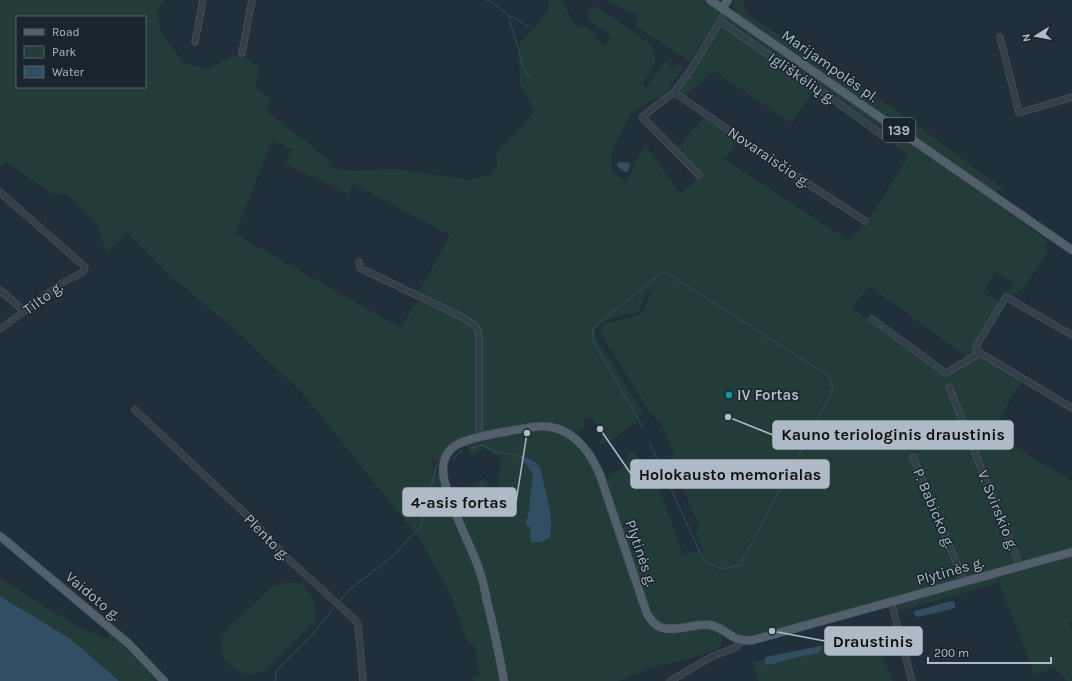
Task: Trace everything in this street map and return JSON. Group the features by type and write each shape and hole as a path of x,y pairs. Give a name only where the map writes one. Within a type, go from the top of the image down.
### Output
{"main road":[{"name":"Marijampolės pl.","path":"710,0 1072,250"},
{"path":"724,10 728,0"},
{"name":"Plytinės g.","path":"504,681 496,635 478,567 447,490 443,472 445,458 454,447 464,441 479,437 544,426 563,430 588,452 598,470 647,614 652,622 664,628 702,625 712,626 741,640 748,641 759,639 1072,552"},
{"name":"Vaidoto g.","path":"0,536 129,644 164,681"}],"street":[{"path":"195,42 203,0"},
{"path":"242,53 252,0"},
{"path":"699,175 642,117 674,92 692,68 720,21 724,10"},
{"name":"Igliškėlių g.","path":"720,21 883,136"},
{"path":"1000,37 1019,113 1072,97"},
{"name":"Novaraisčio g.","path":"674,92 770,159 865,221"},
{"name":"Tilto g.","path":"0,192 85,267 83,272 62,283 0,329"},
{"path":"359,262 360,268 462,317 478,329 479,437"},
{"path":"0,290 24,311"},
{"path":"1072,335 1006,297 976,346 979,352 1072,408"},
{"path":"872,319 946,373 979,352"},
{"name":"V. Svirskio g.","path":"949,387 1020,566"},
{"name":"Plento g.","path":"135,410 252,520 288,559 354,618 358,624 363,681"},
{"name":"P. Babicko g.","path":"912,456 964,581"},
{"path":"891,602 912,681"},
{"path":"670,681 713,656 737,647 741,640"}],"green space":[{"path":"0,0 166,0 157,8 161,32 183,63 207,69 239,54 259,67 256,88 271,99 267,112 327,158 330,168 351,171 394,169 470,180 489,175 497,166 496,152 535,112 520,84 519,44 548,10 549,0 561,0 577,28 585,26 595,34 597,40 604,46 611,36 589,20 588,17 589,11 596,6 652,45 655,60 650,73 642,84 646,87 659,68 671,59 673,60 669,66 674,70 679,64 684,67 665,94 650,101 631,113 612,151 611,170 626,183 644,144 681,194 702,175 675,149 706,116 739,140 724,159 848,240 868,221 909,155 843,109 845,105 724,22 723,19 727,17 979,191 1048,241 1045,245 1049,250 1023,289 1012,296 1007,294 1014,283 995,272 983,293 1001,303 974,345 975,354 967,357 869,286 852,308 944,373 947,374 977,356 1022,380 1000,417 1011,445 1072,481 1072,549 783,630 752,637 740,637 717,625 706,622 672,626 660,623 654,617 648,605 606,479 624,466 627,462 627,452 633,450 640,461 650,463 683,555 695,551 705,554 696,533 699,527 670,456 674,453 662,425 648,410 601,334 601,327 605,324 642,314 652,291 647,292 638,312 603,322 596,329 595,336 643,413 632,426 600,445 598,444 603,436 592,418 583,418 584,426 578,434 575,434 556,424 528,424 491,431 483,431 481,429 482,339 480,331 472,321 419,292 450,235 353,184 348,194 286,164 291,149 272,140 235,234 401,328 415,303 422,302 470,324 475,329 478,336 477,431 474,435 449,446 444,452 440,461 431,459 431,467 439,474 441,486 475,568 489,624 499,681 474,681 473,676 480,676 474,645 467,641 450,593 419,538 302,392 224,320 174,279 128,233 106,253 98,225 67,194 54,194 6,162 0,166"},
{"path":"605,0 701,0 720,13 720,15 689,62 635,25 639,16"},
{"path":"734,0 745,0 744,7 747,14 891,106 1005,190 994,191 737,14 733,6"},
{"path":"720,25 723,25 814,89 792,123 714,71 685,97 679,92 678,89 689,77"},
{"path":"540,429 556,430 571,439 581,448 592,463 643,612 657,628 708,628 717,631 722,637 721,647 686,660 655,666 619,681 507,681 499,633 483,567 453,498 456,497 459,500 471,495 471,486 484,478 493,491 497,489 501,458 484,449 472,456 466,444 479,440","holes":["518,456 530,459 537,463 550,508 531,542 530,527 526,521 528,516 533,475 526,464"]},
{"path":"1072,555 1072,621 1069,622 1072,630 1072,681 1067,681 1054,667 1035,675 999,583 896,612 896,604"},
{"path":"0,579 76,626 104,638 107,638 111,634 118,639 157,681 119,681 71,639 0,596"},
{"path":"287,582 296,583 303,586 310,594 313,599 315,610 315,622 266,669 256,674 246,674 230,666 223,656 221,643 225,630 272,587"},
{"path":"873,633 893,681 759,681 752,661 764,661 766,665 775,664 821,650 822,646 834,641"}],"water":[{"path":"619,162 629,163 630,166 628,172 619,168 617,165"},
{"path":"517,455 533,461 540,468 551,520 550,538 541,542 531,542 530,527 526,525 533,475 526,464"},
{"path":"0,596 71,639 119,681 0,681"},
{"path":"951,601 955,602 955,608 919,617 913,613 915,611"},
{"path":"822,646 818,653 775,664 765,665 764,661 766,657"}],"waterway":[{"path":"486,0 493,3 508,15 521,62 530,78"},
{"path":"509,16 515,18 528,27"},
{"path":"642,426 592,339 593,328 664,271 829,376 833,390 740,565 721,569 704,561 650,444"},
{"path":"471,448 483,445 499,453 517,455"},
{"path":"452,459 462,450"},
{"path":"340,601 349,590 393,556 421,526 437,464"},
{"path":"275,681 276,671 311,636 334,608"}],"place":[{"name":"IV Fortas","path":"729,395"},
{"name":"Kauno teriologinis draustinis","path":"728,417"},
{"name":"Holokausto memorialas","path":"600,429"},
{"name":"4-asis fortas","path":"527,433"},
{"name":"Draustinis","path":"772,631"}]}
